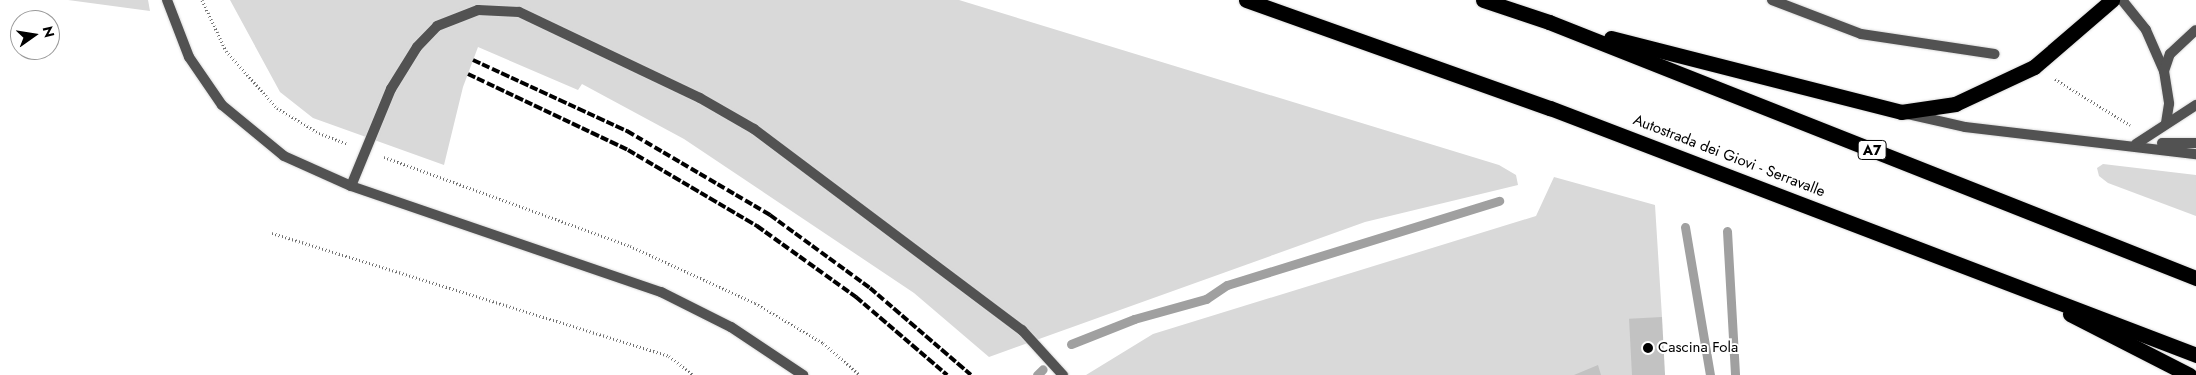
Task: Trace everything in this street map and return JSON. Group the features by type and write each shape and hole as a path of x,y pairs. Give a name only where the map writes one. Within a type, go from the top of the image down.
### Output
{"highway":[{"name":"Autostrada dei Giovi - Serravalle","path":"1246,0 1550,108 1990,273 2196,355"},
{"name":"A7","path":"1483,0 1549,22 2196,278"},
{"path":"1549,22 1902,112 1955,104 2034,67 2112,0"},
{"path":"1990,273 2188,375"}],"street":[{"path":"167,0 189,57 222,105 284,156 351,186 662,292 731,327 803,375"},
{"path":"1772,0 1861,34 1995,54"},
{"path":"2122,0 2146,30 2164,71 2169,104 2166,124"},
{"path":"351,186 401,70 437,26 478,10 519,12 700,98 754,129 1022,330 1063,375"},
{"path":"2164,71 2170,54 2196,30"},
{"path":"2136,144 2196,105"},
{"path":"1902,112 1965,126 2136,144 2196,154"},
{"path":"2136,144 2196,143"}],"path":[{"path":"202,0 226,51 277,108 319,133 630,246 755,303 823,343 860,375"},
{"path":"2034,67 2128,120 2136,144"},
{"path":"272,233 668,356 693,375"}],"shaded area":[{"path":"68,0 148,0 150,11"},
{"path":"230,0 959,0 1499,165 1516,175 1518,185 1365,222 989,357 914,293 684,139 582,84 578,90 478,47 463,87 444,165 313,118 280,92"},
{"path":"2103,164 2196,175 2196,216 2108,183 2099,176 2097,168"},
{"path":"1554,177 1655,205 1662,317 1634,375 1086,375 1153,334 1536,216"}],"building":[{"name":"Cascina Fola","path":"1662,317 1665,375 1632,375 1629,319"},
{"path":"1598,365 1601,375 1574,375"}],"waterway":[{"path":"1071,344 1134,319 1206,299 1227,285 1499,201"},
{"path":"1685,227 1710,375"},
{"path":"1727,231 1735,375"},
{"path":"1037,375 1043,369"}],"railway":[{"path":"473,60 627,131 770,215 870,288 971,375"},
{"path":"468,74 628,150 757,226 856,297 947,375"}],"place":[{"name":"Cascina Fola","path":"1648,348"}]}
